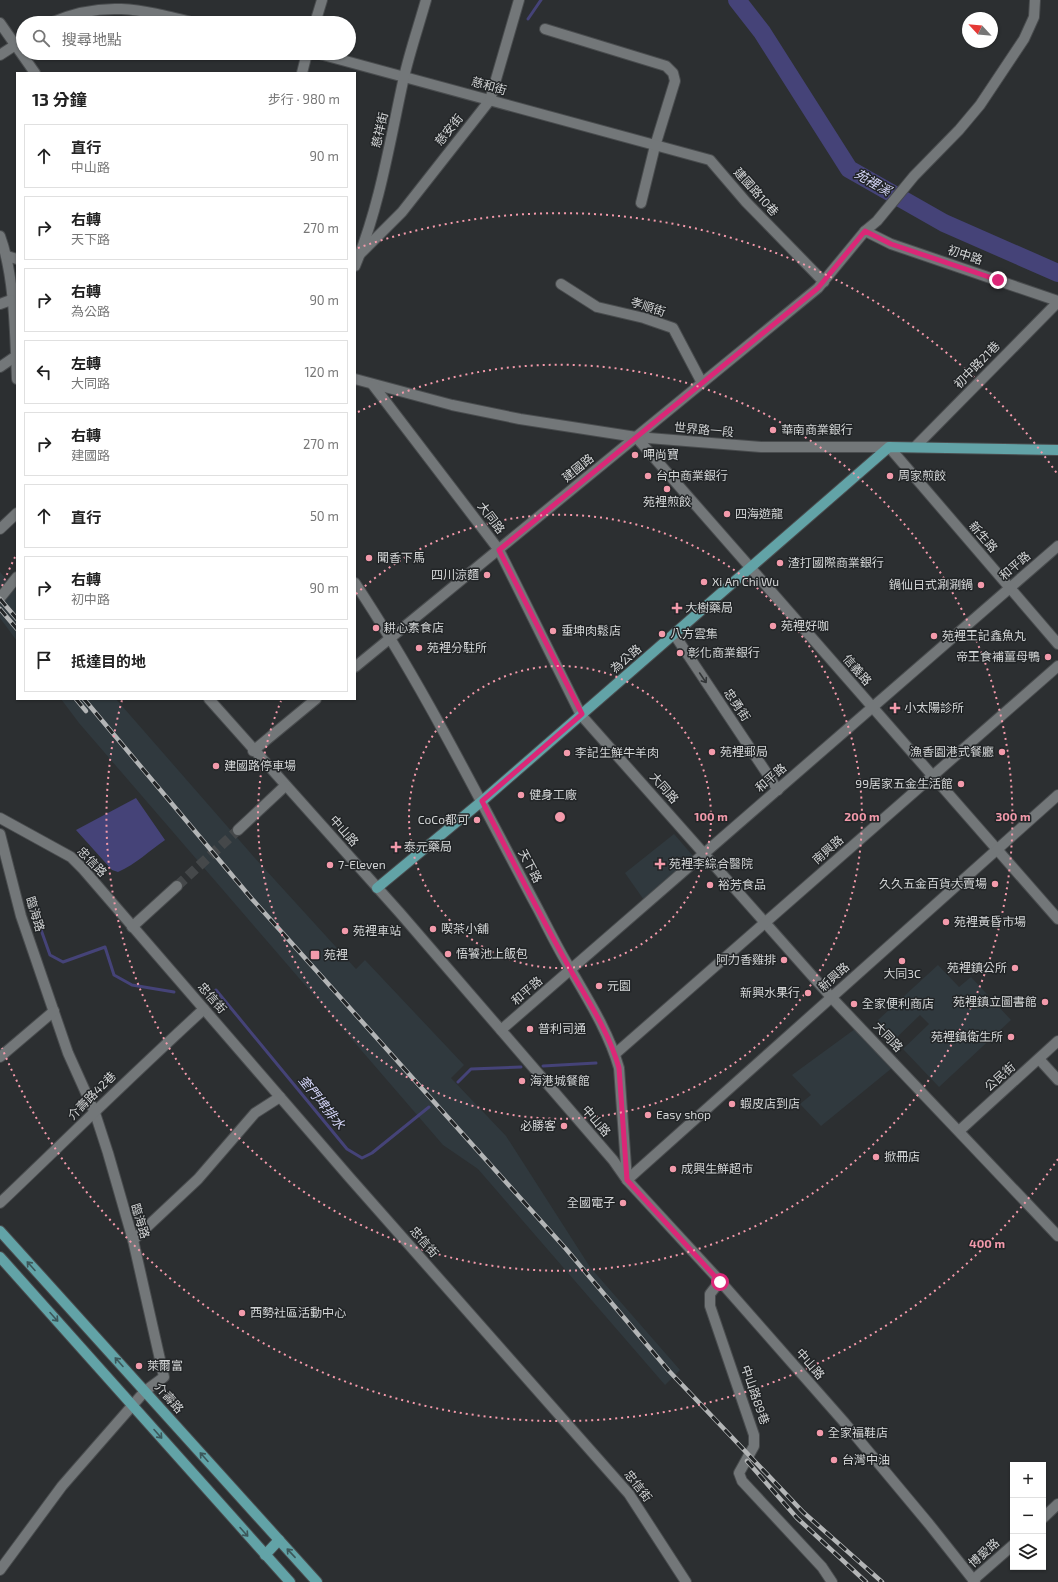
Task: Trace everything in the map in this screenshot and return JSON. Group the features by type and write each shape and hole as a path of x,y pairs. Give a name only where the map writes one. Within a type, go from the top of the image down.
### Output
{"main road":[{"name":"世界路一段","path":"889,447 1058,450"},
{"name":"為公路","path":"377,888 482,801 889,447"},
{"name":"介壽路","path":"0,1231 317,1582"},
{"path":"0,1257 290,1582"},
{"path":"265,1555 279,1540"}],"street":[{"path":"317,16 322,0"},
{"name":"慈祥街","path":"356,264 370,225 390,146 404,76 426,0"},
{"name":"慈安街","path":"360,254 402,212 490,100 519,0"},
{"name":"建國路","path":"356,666 821,285 865,231 877,221 914,176 959,130 980,105 1024,39 1034,17 1035,0"},
{"path":"64,16 79,8 103,4 136,4 173,16"},
{"path":"0,23 16,39"},
{"path":"545,29 666,66 673,73 675,81 655,146 641,203"},
{"path":"0,55 16,44"},
{"path":"28,60 34,72"},
{"path":"302,72 305,60"},
{"name":"慈和街","path":"343,60 655,146"},
{"name":"建國路10巷","path":"655,146 710,160 821,285"},
{"name":"初中路","path":"865,231 891,244 1058,301"},
{"path":"0,236 7,256 16,356 0,367"},
{"path":"7,256 16,259"},
{"name":"孝順街","path":"561,284 597,307 644,318 673,328 702,383"},
{"path":"0,304 11,300"},
{"name":"初中路21巷","path":"915,448 1058,301"},
{"name":"世界路一段","path":"356,379 452,406 520,419 636,437 761,447 889,447"},
{"name":"大同路","path":"373,385 499,550 582,714 764,923 831,997 1056,1231"},
{"name":"信義路","path":"636,437 1058,919"},
{"name":"新生路","path":"889,447 1058,644"},
{"path":"0,529 16,514"},
{"name":"和平路","path":"501,1030 1058,546"},
{"path":"0,598 16,578"},
{"name":"天下路","path":"356,585 391,638 482,801 571,970 589,998 615,1054 619,1068 627,1180"},
{"name":"忠勇街","path":"674,634 778,790"},
{"name":"南興路","path":"615,1054 1058,666"},
{"name":"中山路","path":"210,700 253,751 377,888 501,1030 613,1160 627,1180 720,1282 854,1434 974,1581"},
{"path":"253,751 315,700"},
{"path":"238,830 285,786"},
{"name":"新興路","path":"627,1180 1058,795"},
{"name":"忠信路","path":"0,818 71,856 132,927"},
{"name":"臨海路","path":"0,834 21,916 68,1053 95,1113 132,1240 164,1377 145,1391 62,1486 0,1570"},
{"path":"132,927 177,886"},
{"name":"忠信街","path":"132,927 350,1178 630,1494 686,1582"},
{"name":"介壽路42巷","path":"0,1203 95,1113 126,1080 204,1009"},
{"path":"0,1057 54,1011"},
{"name":"公民街","path":"959,1131 1058,1041"},
{"path":"1039,1059 1058,1080"},
{"path":"132,1240 198,1179 255,1113 280,1097"},
{"name":"中山路89巷","path":"720,1282 710,1294 710,1306 754,1435 754,1446 739,1473 742,1481 822,1567 832,1582"},
{"path":"1046,1515 1058,1504"},
{"name":"博愛路","path":"974,1581 1010,1547"}],"shaded area":[{"path":"0,572 16,590 16,640 0,618"},
{"path":"62,700 117,700 254,857 356,969 365,960 464,1065 451,1078 506,1136 590,1267 680,1370 665,1385 478,1169 443,1145 79,723"},
{"path":"136,798 165,840 137,861 118,872 112,870 76,830"},
{"name":"苑裡李綜合醫院","path":"674,834 693,856 644,900 625,873"},
{"path":"938,965 959,987 971,977 1011,1020 939,1087 903,1049 929,1024 920,1015 895,1039 878,1020"},
{"path":"855,1029 892,1068 821,1126 800,1104 811,1095 792,1075"}],"waterway":[{"path":"528,19 541,0"},
{"name":"苑裡溪","path":"737,0 762,32 849,169 944,223 1058,273"},
{"name":"奎門埤排水","path":"34,910 50,955 63,962 105,947 114,975 132,985 174,992"},
{"name":"奎門埤排水","path":"216,990 347,1149 362,1158 372,1153 429,1107"},
{"name":"奎門埤排水","path":"543,1066 596,1063"},
{"name":"奎門埤排水","path":"458,1082 471,1069 521,1067"}],"tunnel":[{"path":"177,886 238,830"}],"railway":[{"path":"0,599 16,618"},
{"path":"0,609 16,628"},
{"path":"77,700 86,711"},
{"path":"85,700 252,899 566,1249 669,1371 803,1512 882,1582"},
{"path":"747,1461 797,1518 866,1582"}],"place":[{"name":"華南商業銀行","path":"773,430"},
{"name":"呷尚寶","path":"635,455"},
{"name":"台中商業銀行","path":"648,476"},
{"name":"周家煎餃","path":"890,476"},
{"name":"苑裡煎餃","path":"667,489"},
{"name":"四海遊龍","path":"727,514"},
{"name":"聞香下馬","path":"369,558"},
{"name":"渣打國際商業銀行","path":"780,563"},
{"name":"四川涼麵","path":"487,575"},
{"name":"Xi An Chi Wu","path":"704,582"},
{"name":"鍋仙日式涮涮鍋","path":"981,585"},
{"name":"大樹藥局","path":"677,608"},
{"name":"苑裡好咖","path":"773,626"},
{"name":"耕心素食店","path":"376,628"},
{"name":"垂坤肉鬆店","path":"553,631"},
{"name":"八方雲集","path":"662,634"},
{"name":"苑裡王記鑫魚丸","path":"934,636"},
{"name":"苑裡分駐所","path":"419,648"},
{"name":"彰化商業銀行","path":"680,653"},
{"name":"帝王食補薑母鴨","path":"1048,657"},
{"name":"小太陽診所","path":"895,708"},
{"name":"苑裡郵局","path":"712,752"},
{"name":"漁香園港式餐廳","path":"1002,752"},
{"name":"李記生鮮牛羊肉","path":"567,753"},
{"name":"建國路停車場","path":"216,766"},
{"name":"99居家五金生活館","path":"961,784"},
{"name":"健身工廠","path":"521,795"},
{"name":"CoCo都可","path":"477,820"},
{"name":"泰元藥局","path":"396,847"},
{"name":"苑裡李綜合醫院","path":"660,864"},
{"name":"7-Eleven","path":"330,865"},
{"name":"久久五金百貨大賣場","path":"995,884"},
{"name":"裕芳食品","path":"710,885"},
{"name":"苑裡黃昏市場","path":"946,922"},
{"name":"喫茶小舖","path":"433,929"},
{"name":"苑裡車站","path":"345,931"},
{"name":"悟饕池上飯包","path":"448,954"},
{"name":"苑裡","path":"315,955"},
{"name":"阿力香雞排","path":"784,960"},
{"name":"大同3C","path":"902,961"},
{"name":"苑裡鎮公所","path":"1015,968"},
{"name":"元園","path":"599,986"},
{"name":"新興水果行","path":"808,993"},
{"name":"苑裡鎮立圖書館","path":"1045,1002"},
{"name":"全家便利商店","path":"854,1004"},
{"name":"普利司通","path":"530,1029"},
{"name":"苑裡鎮衛生所","path":"1011,1037"},
{"name":"海港城餐館","path":"522,1081"},
{"name":"蝦皮店到店","path":"732,1104"},
{"name":"Easy shop","path":"648,1115"},
{"name":"必勝客","path":"564,1126"},
{"name":"掀冊店","path":"876,1157"},
{"name":"成興生鮮超市","path":"673,1169"},
{"name":"全國電子","path":"623,1203"},
{"name":"西勢社區活動中心","path":"242,1313"},
{"name":"萊爾富","path":"139,1366"},
{"name":"全家福鞋店","path":"820,1433"},
{"name":"台灣中油","path":"834,1460"}],"route":[{"path":"720,1282 627,1180 619,1068 615,1054 589,998 571,970 482,801 582,714 499,550 818,288 865,231 891,244 998,280"}]}
